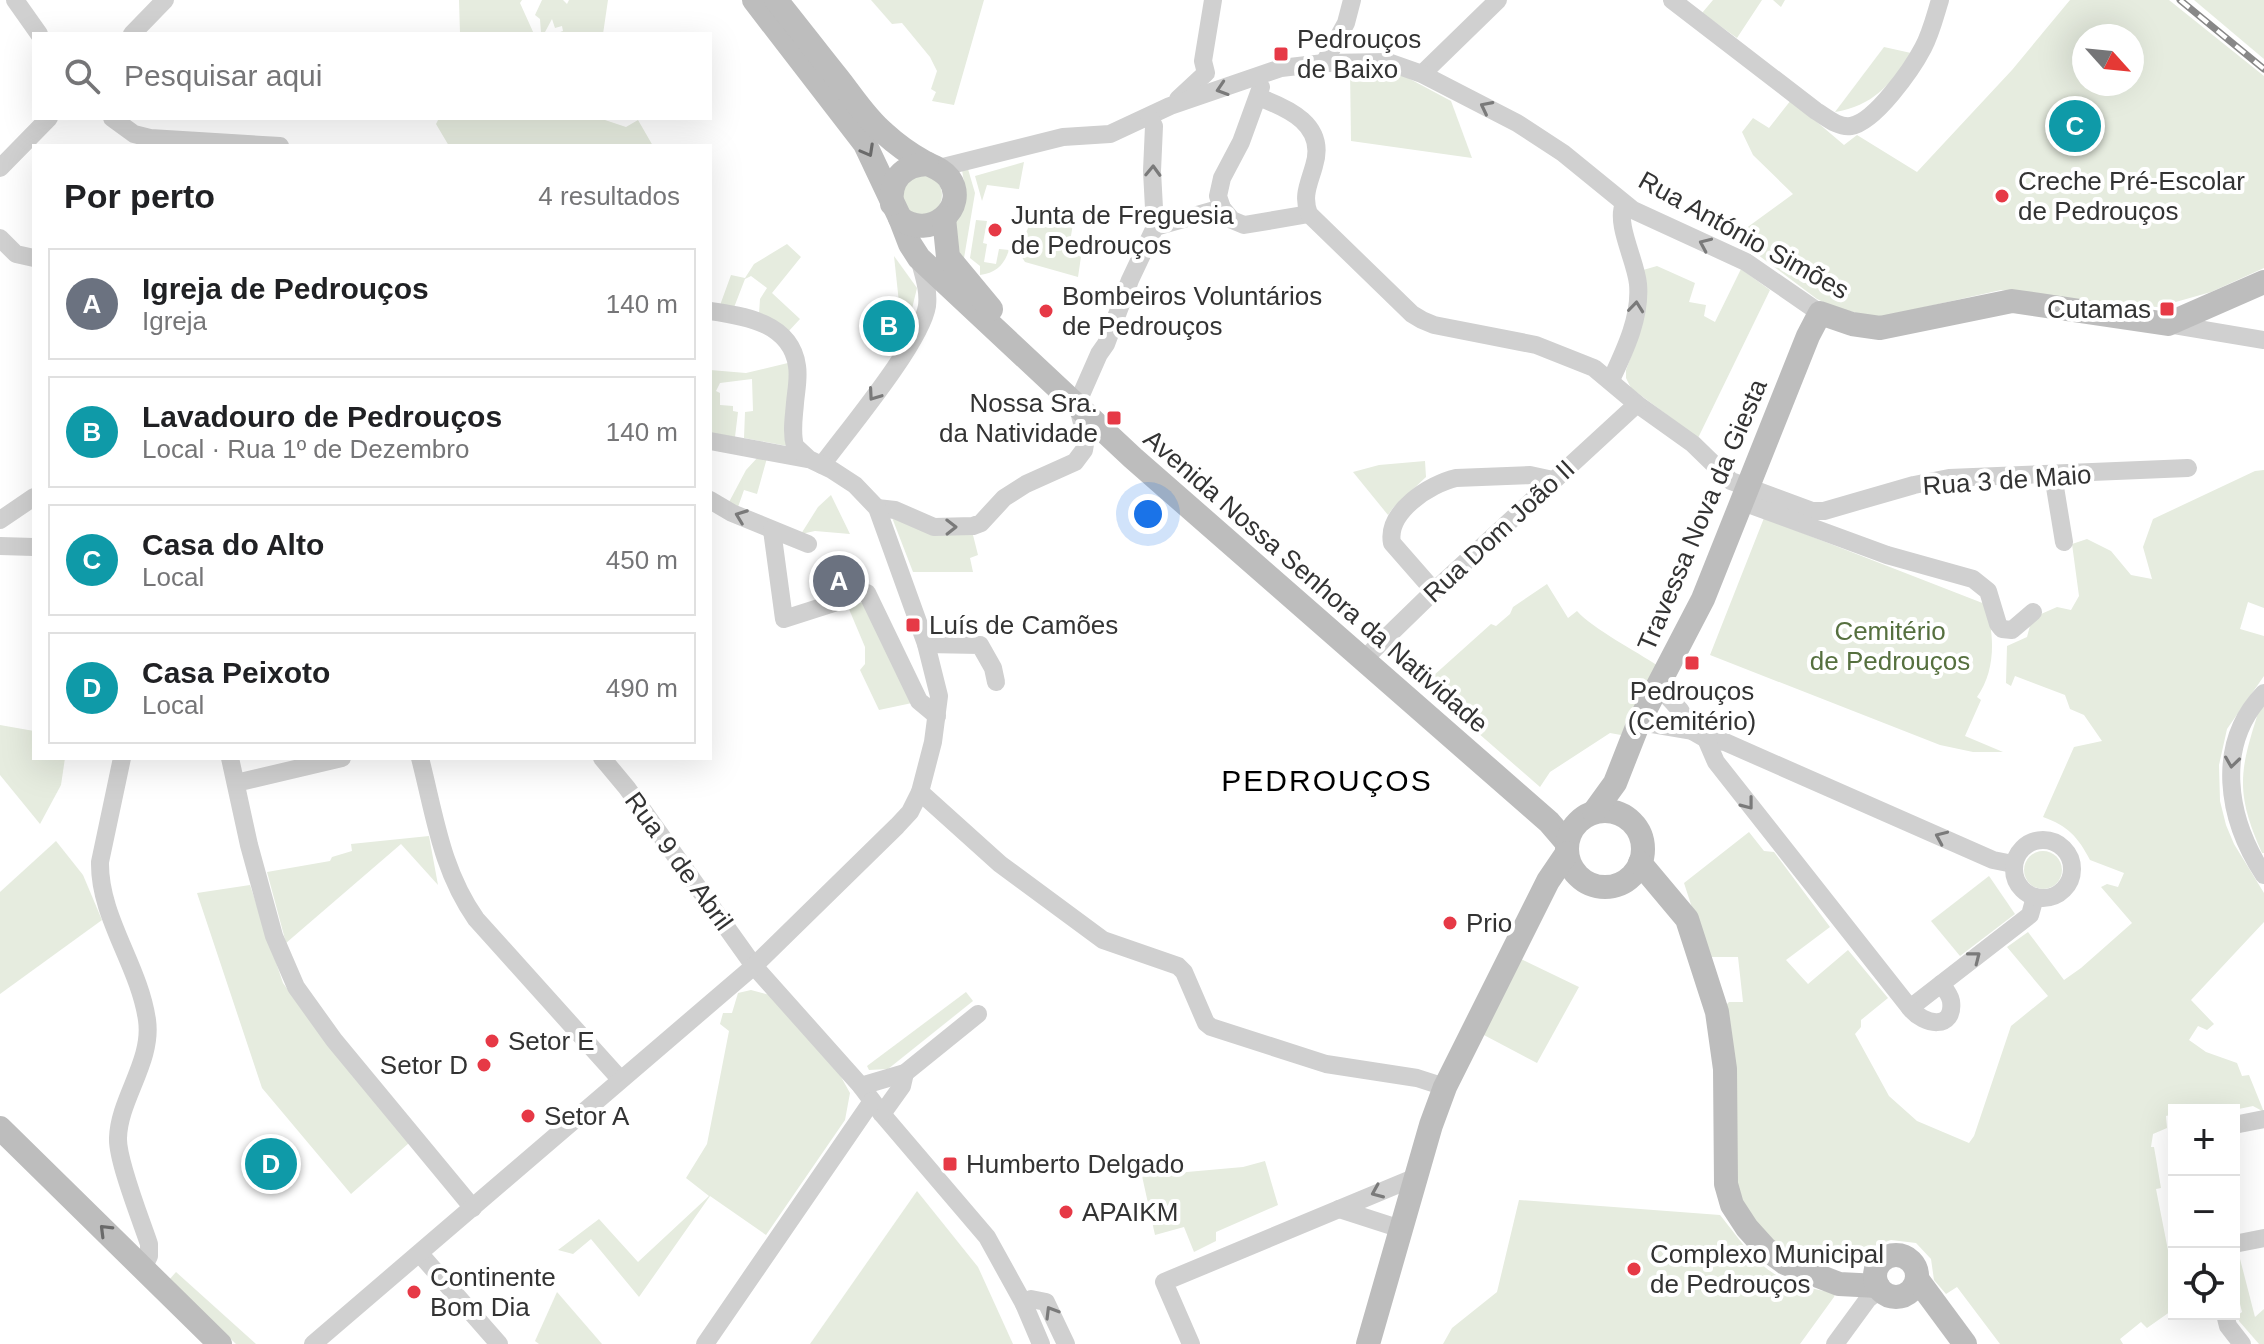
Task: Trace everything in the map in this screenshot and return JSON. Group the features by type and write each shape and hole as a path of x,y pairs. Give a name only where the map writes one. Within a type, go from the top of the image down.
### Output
{"street":[{"path":"15,0 38,32"},
{"path":"134,32 165,0"},
{"name":"Avenida Nossa Senhora da Natividade","path":"754,0 854,127 919,258 1133,458 1362,661 1549,822 1576,833"},
{"path":"776,0 872,122 896,143 933,166"},
{"path":"1170,106 1206,73 1203,61 1213,0"},
{"path":"1324,63 1346,23 1352,0"},
{"path":"1422,74 1498,0"},
{"path":"1672,0 1816,111 1842,126 1852,126 1868,118 1894,89 1923,47 1940,0"},
{"name":"Rua António Simões","path":"933,166 1063,137 1110,134 1170,106 1281,68 1324,63 1388,62 1422,74 1542,138 1646,218 1746,262 1820,313 1852,324 1880,328 2012,301 2264,340"},
{"path":"1258,97 1299,115 1317,146 1317,157 1305,196 1309,214 1244,225 1232,220 1222,208 1218,196 1222,178 1241,142 1258,97 1261,76"},
{"path":"877,508 895,510 934,527 960,528 981,523 996,504 1015,491 1075,462 1084,450 1086,438 1077,404 1155,227 1152,171 1154,126 1149,117"},
{"path":"0,168 47,120"},
{"path":"115,120 134,134 150,138 248,144"},
{"path":"933,166 907,168 899,174 891,193 896,211 914,226 930,226 944,218"},
{"name":"Avenida Nossa Senhora da Natividade","path":"933,166 951,182 954,192 944,218 948,257 1049,378"},
{"path":"1611,380 1637,314 1638,283 1621,218 1624,204"},
{"path":"1155,227 1222,208"},
{"name":"Rua 3 de Maio","path":"1309,214 1412,314 1434,325 1536,345 1575,359 1611,380 1637,404 1693,444 1743,493 1812,511 1824,511 1949,478 2188,468"},
{"path":"0,238 16,254 32,258"},
{"path":"816,462 873,398 922,322 927,306 927,286 919,258"},
{"path":"2168,324 2264,282"},
{"path":"2225,300 2223,318 2236,335"},
{"path":"313,1344 754,966 897,826 910,812 920,792 929,760 939,696 926,644 877,508 855,485 799,452 793,439 797,367 787,342 757,319 712,311"},
{"name":"Travessa Nova da Giesta","path":"1368,1344 1445,1087 1548,881 1576,833 1615,783 1639,722 1703,599 1743,493 1820,313"},
{"name":"Rua Dom João II","path":"1362,661 1637,404"},
{"path":"712,441 816,462"},
{"path":"1434,591 1392,543 1392,526 1406,508 1445,481 1456,478 1530,475 1553,480"},
{"path":"2053,475 2064,542"},
{"path":"1743,493 1887,555 1973,579 1988,591 2002,629 2012,630 2033,612"},
{"path":"0,520 32,498"},
{"path":"712,501 808,544"},
{"path":"772,530 784,619 834,603"},
{"path":"0,546 32,547"},
{"path":"867,593 919,701 937,716"},
{"path":"926,644 980,645 993,668 996,682"},
{"path":"1658,686 1923,1021 1933,1023 1942,1020 1949,1012 1951,1000 1941,984"},
{"path":"2264,693 2250,707 2242,725 2233,754 2230,787 2240,833 2264,875"},
{"path":"1639,722 1725,742 1993,860 2013,864"},
{"path":"122,760 99,873 102,892 138,985 147,1021 145,1050 117,1139 149,1244 149,1256 143,1268"},
{"path":"230,760 249,845 274,936 296,987 334,1040 473,1208"},
{"path":"236,783 334,760"},
{"path":"420,760 445,862 465,903 620,1079"},
{"name":"Rua 9 de Abril","path":"604,760 636,800 754,966 987,1237 1024,1304 1041,1344"},
{"path":"1615,783 1629,819"},
{"path":"920,792 1000,864 1103,940 1178,966 1184,972 1206,1023 1211,1027 1326,1064 1417,1078 1445,1087"},
{"path":"1622,883 1636,871 1643,851 1637,828 1618,813 1576,833 1574,872 1581,879 1601,887 1622,883 1664,894"},
{"path":"2039,840 2057,843 2065,849 2072,866 2068,885 2053,896 2035,897 2020,888 2013,864 2022,848 2039,840"},
{"path":"1640,863 1687,919 1717,1012 1725,1069 1726,1184 1732,1205 1766,1249 1791,1267 1829,1278 1853,1276 1879,1280 1896,1297 1912,1286"},
{"path":"1548,881 1581,879"},
{"path":"1910,1008 2030,915 2035,897"},
{"path":"705,1344 893,1074 905,1073 978,1014"},
{"path":"872,1100 902,1086 905,1073"},
{"path":"2240,1124 2264,1119"},
{"path":"0,1128 220,1344"},
{"path":"1191,1344 1164,1282 1416,1177"},
{"path":"1339,1209 1401,1229"},
{"path":"2240,1243 2264,1238"},
{"path":"420,1254 499,1344"},
{"path":"1835,1344 1868,1299 1889,1256 1903,1256 1912,1263 1912,1286 1922,1299 1939,1309 1965,1344"},
{"path":"1024,1304 1031,1299 1046,1302 1066,1344"},
{"path":"2226,1320 2242,1344"}],"green space":[{"path":"459,0 522,0 520,3 533,32 460,32"},
{"path":"542,0 563,0 567,4 569,0 608,0 603,32 560,32 563,31 562,26 555,28 552,19 545,32 541,32 540,19 535,15"},
{"path":"871,0 984,0 954,105 932,101 936,92 931,89 937,71 930,57 902,23 892,24"},
{"path":"1713,0 1762,0 1737,38 1702,13"},
{"path":"1773,0 1785,0 1781,7"},
{"path":"2070,0 2169,0 2264,76 2264,268 2211,292 2158,307 2096,304 2001,290 1876,318 1834,307 1817,299 1734,237 1793,194 1753,155 1742,132 1753,118 1769,128 1791,100 1844,145 1857,135 1917,172 2012,70"},
{"path":"2194,0 2264,0 2264,59"},
{"path":"1884,47 1911,53 1888,84 1870,99 1835,112"},
{"path":"1350,69 1395,71 1451,101 1472,158 1351,141"},
{"path":"438,120 605,120 626,127 638,120 652,144 448,144 436,124"},
{"path":"1024,162 1019,189 987,185 982,201 975,176"},
{"path":"968,169 975,193 963,264 959,260 955,219 965,188 962,170"},
{"path":"922,175 936,181 942,195 936,209 922,215 908,209 902,195 908,181"},
{"path":"1032,219 1073,224 1069,247 1082,250 1078,277 1025,262 1018,251"},
{"path":"976,220 987,221 984,262 996,264 999,249 1009,250 999,267 980,275 980,266 970,258"},
{"path":"787,244 801,257 772,293 800,319 787,333 759,314 760,299 767,288 751,276 745,279 733,310 719,308 731,275 745,278 754,264"},
{"path":"894,256 917,288 909,321 900,312"},
{"path":"1657,266 1695,283 1689,302 1706,305 1704,316 1715,322 1741,269 1770,290 1698,438 1631,388 1626,378 1640,332 1643,270"},
{"path":"792,362 787,446 744,438 745,412 753,411 752,379 720,383 716,391 720,393 720,405 733,406 733,411 738,412 735,437 712,435 712,370 746,373"},
{"path":"758,457 767,458 757,494 744,490 738,507 728,504 746,470"},
{"path":"1425,461 1426,477 1388,515 1353,472 1379,465"},
{"path":"2264,470 2264,608 2248,602 2240,629 2264,636 2264,676 2227,729 2219,765 2220,801 2226,825 2264,893 2264,922 2191,1000 2214,1024 2207,1030 2198,1026 2189,1040 2206,1052 2237,1063 2242,1076 2249,1075 2264,1112 2253,1106 2240,1109 2240,1104 2168,1104 2167,1128 2153,1134 2151,1147 2154,1147 2161,1188 2156,1189 2168,1250 2168,1313 2147,1328 2141,1322 2120,1339 2123,1344 2000,1344 1957,1287 1946,1294 1934,1280 1931,1259 1916,1243 1891,1240 1874,1246 1857,1261 1845,1265 1826,1264 1823,1267 1786,1254 1748,1213 1735,1185 1724,1007 1729,1002 1743,1002 1738,957 1708,957 1684,883 1749,832 1764,851 1774,852 1830,927 1786,960 1808,984 1848,950 1888,998 1861,1020 1861,1027 1855,1034 1889,1096 1917,1121 1969,1143 2011,1026 2048,996 2007,947 2028,932 2064,980 2132,923 2101,887 2107,884 2118,887 2124,873 2090,860 2071,833 2043,817 2074,747 2102,741 2084,715 2070,709 2065,695 2015,676 2011,686 2006,683 2007,646 2027,637 2032,618 2057,607 2071,610 2079,596 2072,544 2087,539 2111,551 2131,575 2152,579 2143,547 2153,519 2255,471"},
{"path":"831,495 850,534 815,531 801,534 818,507"},
{"path":"891,515 972,531 978,555 970,558 973,572 913,572"},
{"name":"Cemitério de Pedrouços","path":"1764,518 1985,604 1991,627 1991,664 1977,697 1981,700 1965,736 2003,752 1973,752 1940,745 1710,655"},
{"path":"1547,584 1568,618 1577,611 1658,666 1621,735 1610,733 1550,772 1540,787 1423,685 1491,624 1496,626 1510,614 1513,607"},
{"path":"846,602 866,603 912,703 879,710 860,670 865,664 865,647"},
{"path":"2264,703 2262,853 2247,813 2243,780 2248,747"},
{"path":"0,725 32,731 32,760 65,760 61,785 40,824 0,775"},
{"path":"429,836 438,885 401,844 286,943 267,872 330,861 332,857 352,851 351,844"},
{"path":"56,841 83,875 102,920 0,994 0,892"},
{"path":"2043,851 2056,857 2062,870 2056,883 2043,889 2030,883 2024,870 2030,857"},
{"path":"1989,876 2015,914 1960,956 1931,921"},
{"path":"250,885 283,983 331,1049 409,1143 351,1194 262,1088 197,893"},
{"path":"1521,959 1579,987 1537,1063 1482,1034"},
{"path":"751,990 770,995 840,1075 850,1093 845,1120 766,1235 710,1196 639,1297 591,1239 573,1254 558,1250 599,1219 638,1262 709,1196 686,1178 707,1144 729,1031 720,1024 723,1013 732,1013 738,993"},
{"path":"966,992 973,1001 888,1069 869,1070 867,1066"},
{"path":"1265,1161 1278,1205 1216,1232 1216,1241 1194,1252 1184,1227 1155,1235 1142,1176 1243,1167"},
{"path":"917,1191 978,1267 1013,1344 810,1344"},
{"name":"Complexo Municipal de Pedrouços","path":"1519,1200 1720,1215 1765,1267 1791,1282 1835,1294 1800,1344 1443,1344 1452,1328 1497,1292"},
{"path":"2240,1259 2255,1317 2264,1309 2264,1344 2259,1344 2239,1321 2242,1312"},
{"path":"176,1272 256,1344 236,1344 169,1280"},
{"path":"557,1292 602,1344 539,1344 535,1341"}],"railway":[{"path":"2180,0 2264,69"}],"place":[{"name":"Pedrouços de Baixo","path":"1281,54"},
{"name":"Casa do Alto","path":"2075,126"},
{"name":"Creche Pré-Escolar de Pedrouços","path":"2002,196"},
{"name":"Junta de Freguesia de Pedrouços","path":"995,230"},
{"name":"Cutamas","path":"2167,309"},
{"name":"Bombeiros Voluntários de Pedrouços","path":"1046,311"},
{"name":"Lavadouro de Pedrouços","path":"889,326"},
{"name":"Nossa Sra. da Natividade","path":"1114,418"},
{"name":"Igreja de Pedrouços","path":"839,581"},
{"name":"Luís de Camões","path":"913,625"},
{"name":"Pedrouços (Cemitério)","path":"1692,663"},
{"name":"Prio","path":"1450,923"},
{"name":"Setor E","path":"492,1041"},
{"name":"Setor D","path":"484,1065"},
{"name":"Setor A","path":"528,1116"},
{"name":"Casa Peixoto","path":"271,1164"},
{"name":"Humberto Delgado","path":"950,1164"},
{"name":"APAIKM","path":"1066,1212"},
{"name":"Complexo Municipal de Pedrouços","path":"1634,1269"},
{"name":"Continente Bom Dia","path":"414,1292"}],"district":[{"name":"PEDROUÇOS","path":"1327,780"}]}
